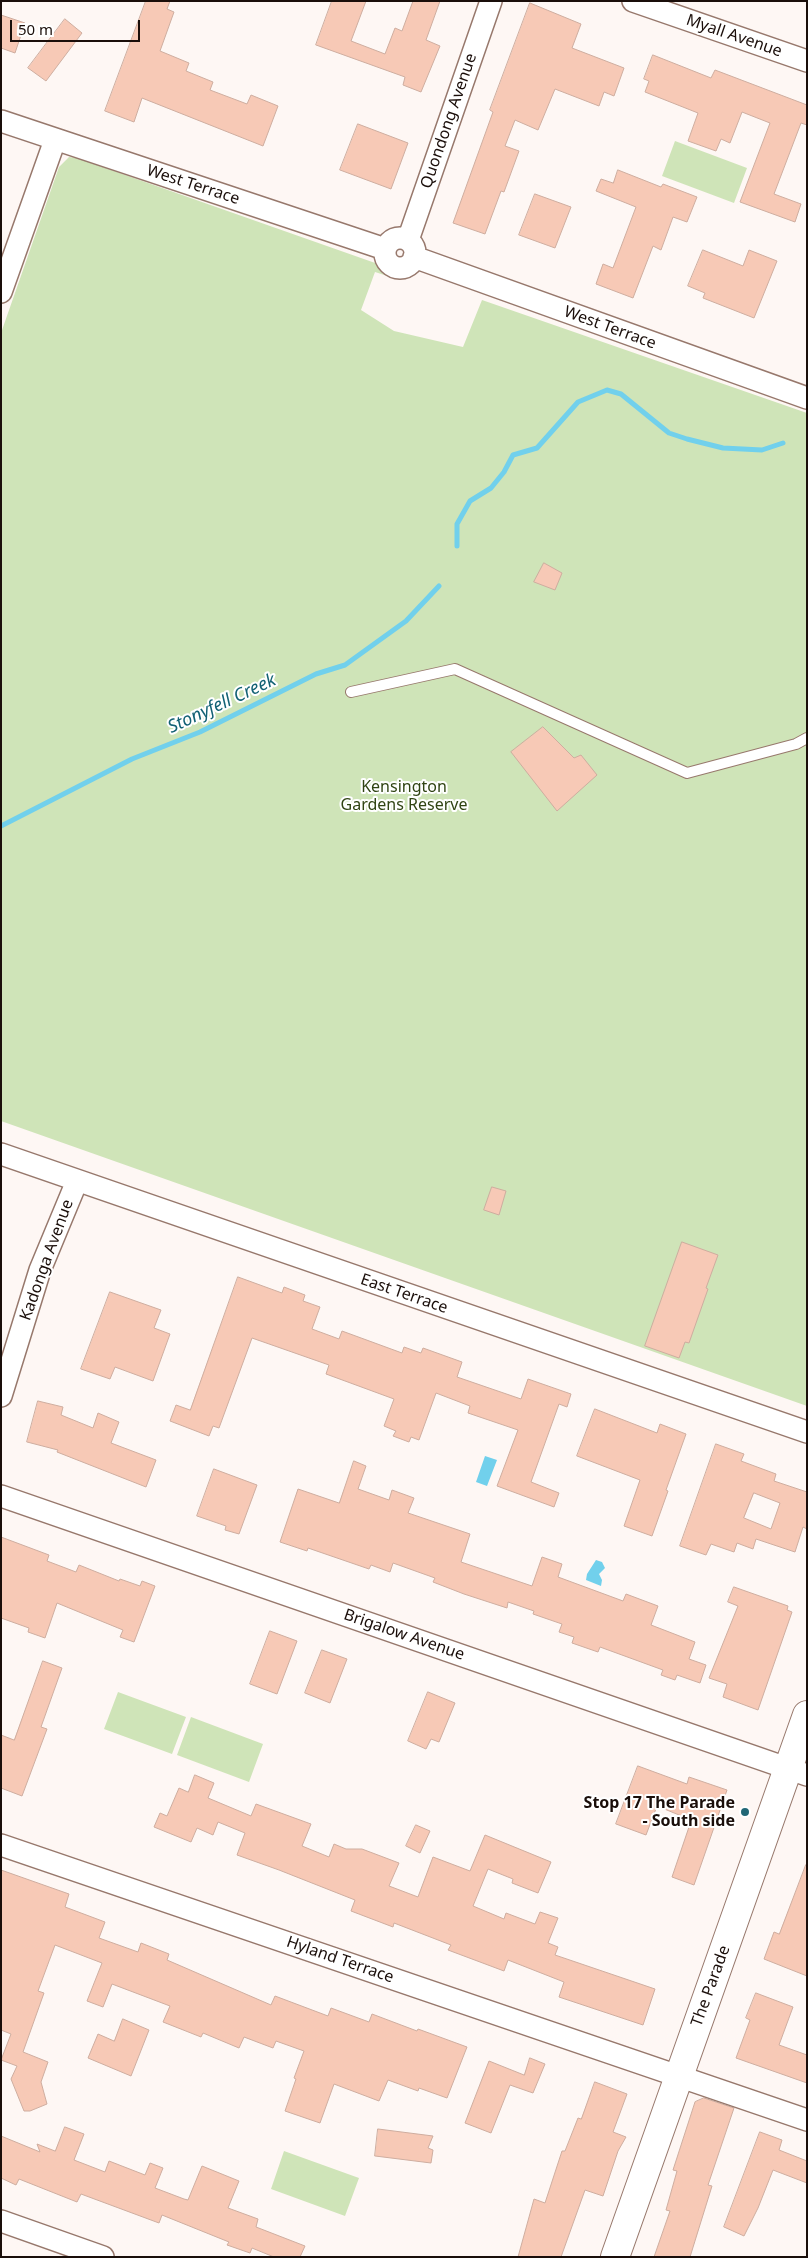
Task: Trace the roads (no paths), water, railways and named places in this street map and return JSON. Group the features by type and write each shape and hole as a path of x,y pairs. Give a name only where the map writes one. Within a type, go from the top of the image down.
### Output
{"main road":[{"name":"The Parade","path":"615,2257 678,2076 797,1772 807,1715"}],"street":[{"name":"Quondong Avenue","path":"411,249 491,1"},
{"name":"Myall Avenue","path":"633,1 807,61"},
{"name":"West Terrace","path":"1,121 385,249 392,240 397,238 411,249 807,398"},
{"path":"1,292 55,140"},
{"name":"East Terrace","path":"1,1154 807,1432"},
{"name":"Kadonga Avenue","path":"1,1396 40,1270 77,1181"},
{"name":"Brigalow Avenue","path":"1,1496 797,1772"},
{"name":"Hyland Terrace","path":"1,1845 807,2120"},
{"path":"1,2221 103,2257"}],"lane":[{"path":"351,692 455,670 687,773 796,744 807,738"}],"water":[{"path":"485,1456 497,1460 487,1486 476,1482"},
{"path":"596,1560 602,1562 605,1568 599,1574 602,1580 601,1586 586,1580 587,1574"}],"waterway":[{"name":"Stonyfell Creek","path":"457,546 457,524 470,501 491,488 504,472 513,455 537,448 578,402 607,390 621,394 669,433 687,439 723,448 762,450 783,443"},
{"name":"Stonyfell Creek","path":"1,826 132,759 200,732 316,674 345,665 406,621 439,586"}],"place":[{"name":"Stop 17 The Parade - South side","path":"745,1812"}],"park label":[{"name":"Kensington Gardens Reserve","path":"404,796"}]}
